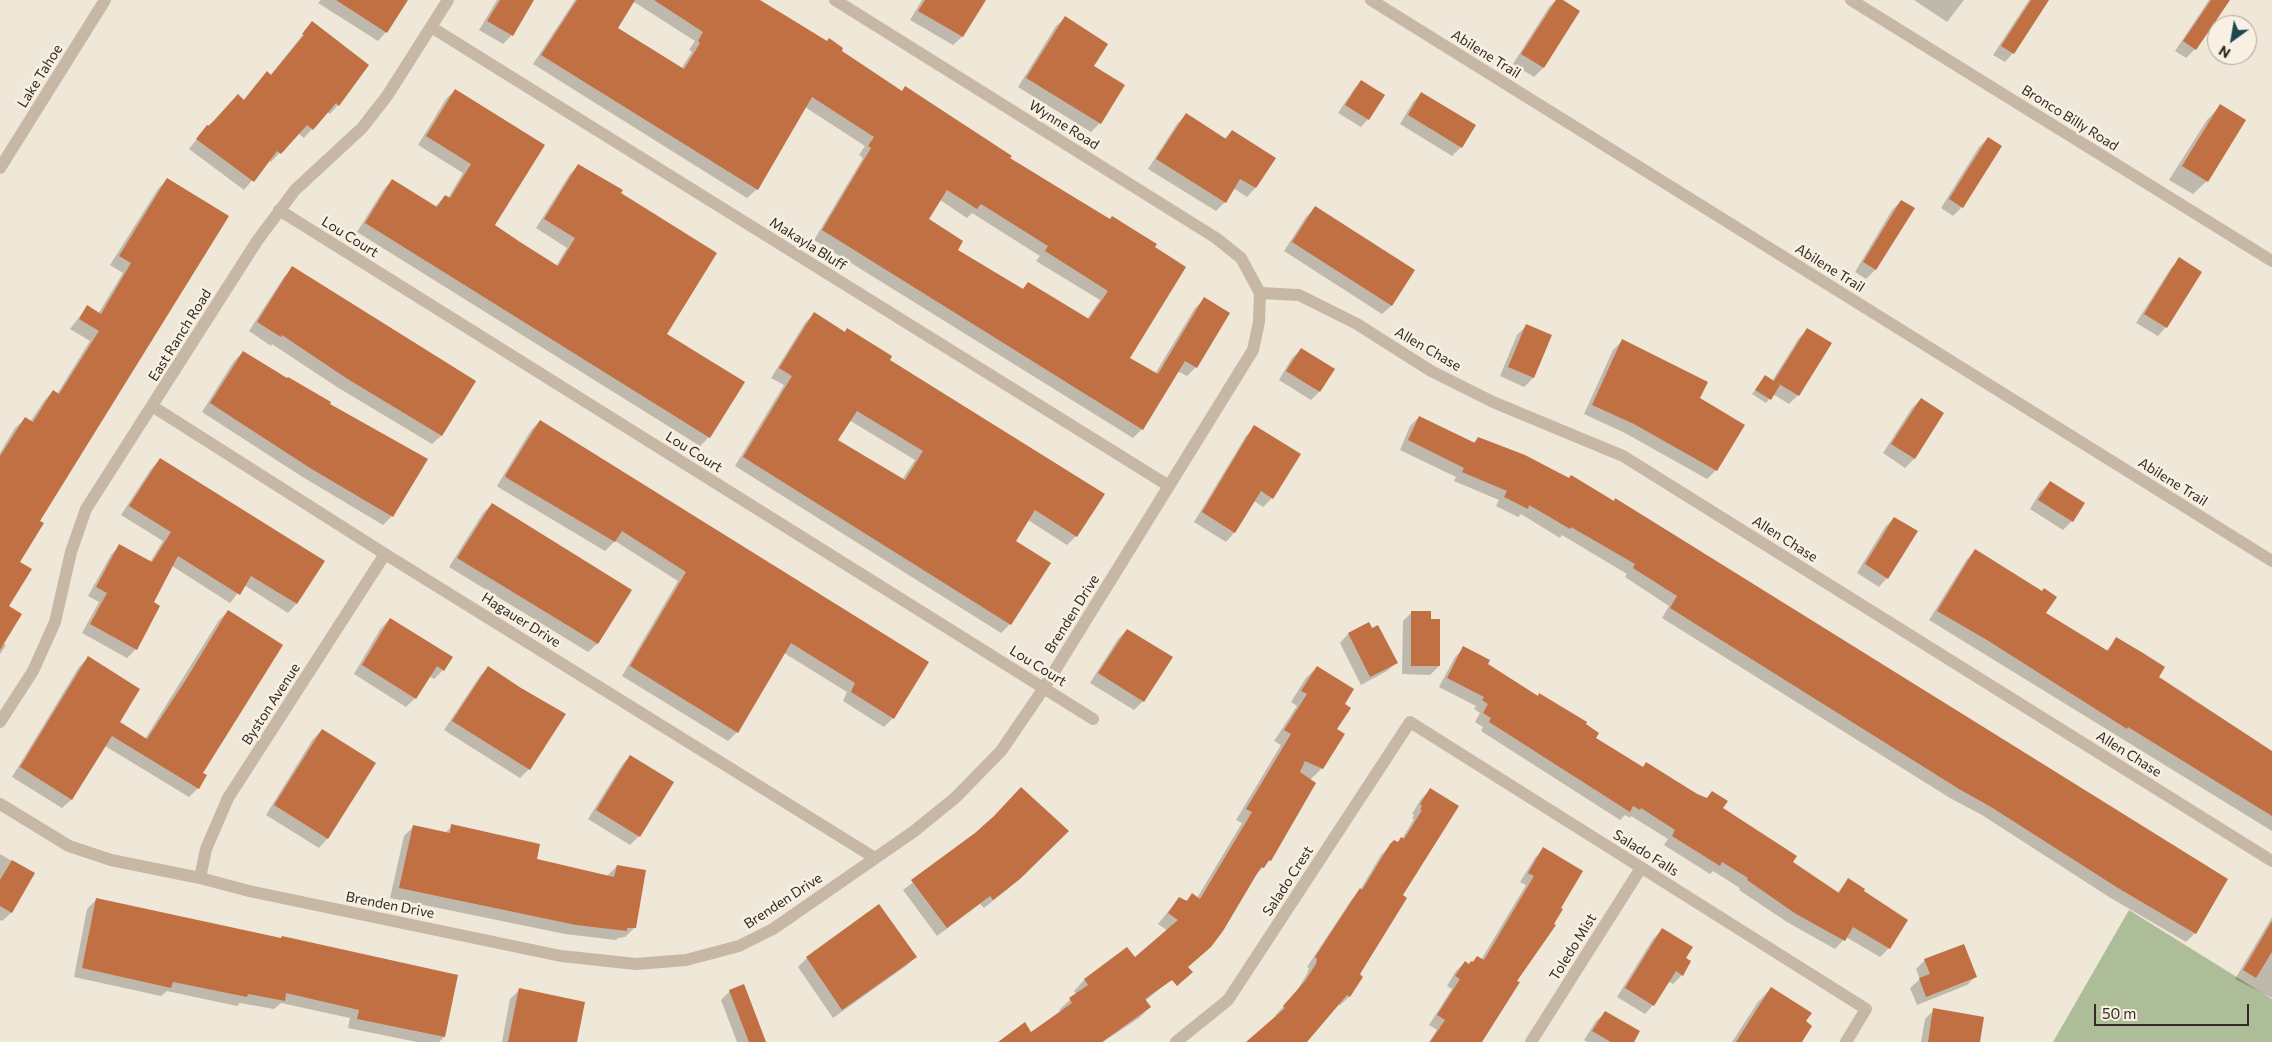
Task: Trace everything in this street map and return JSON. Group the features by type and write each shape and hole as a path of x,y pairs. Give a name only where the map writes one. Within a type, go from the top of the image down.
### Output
{"street":[{"name":"Lake Tahoe","path":"0,168 105,0"},
{"name":"East Ranch Road","path":"0,722 33,670 55,622 71,552 86,509 279,210 295,190 362,128 387,96 448,0"},
{"name":"Wynne Road","path":"835,0 1216,238 1241,258 1260,293"},
{"name":"Abilene Trail","path":"1371,0 2272,561"},
{"name":"Bronco Billy Road","path":"1851,0 2272,261"},
{"name":"Makayla Bluff","path":"431,27 1169,486"},
{"name":"Lou Court","path":"279,210 1093,719"},
{"name":"Brenden Drive","path":"0,804 69,846 111,860 200,878 249,892 491,940 561,956 636,964 686,960 739,946 772,929 913,832 955,798 1001,751 1044,688 1253,350 1259,322 1260,293"},
{"name":"Allen Chase","path":"1260,293 1299,295 1357,324 1432,371 1492,402 1623,456 2272,861"},
{"name":"Hagauer Drive","path":"152,406 385,554 875,858"},
{"name":"Byston Avenue","path":"200,878 206,849 228,798 385,554"},
{"name":"Salado Falls","path":"1410,722 1866,1009 1846,1042"},
{"name":"Salado Crest","path":"1176,1042 1228,1000 1410,722"},
{"name":"Toledo Mist","path":"1531,1042 1641,868"}],"green space":[{"path":"2129,910 2272,999 2272,1042 2053,1042"}],"building":[{"path":"336,0 408,0 387,33"},
{"path":"500,0 534,0 513,36 487,21"},
{"path":"577,0 635,0 618,28 684,69 700,43 698,41 703,32 654,0 760,0 827,41 829,38 843,48 842,51 902,91 905,86 1012,156 1010,158 1110,219 1112,216 1157,244 1155,247 1186,267 1130,358 1158,374 1204,297 1230,313 1197,368 1185,361 1143,430 822,230 871,148 868,146 874,137 812,97 758,190 541,55","holes":["947,190 977,209 981,204 1048,246 1045,251 1108,291 1089,319 1028,282 1023,289 958,250 963,241 929,219"]},
{"path":"925,0 986,0 963,37 918,11"},
{"path":"1556,0 1563,0 1580,11 1544,68 1521,54"},
{"path":"2031,0 2049,0 2014,54 2001,46"},
{"path":"2211,0 2230,0 2220,15 2207,15 2207,34 2196,50 2183,41"},
{"path":"1065,16 1108,44 1094,66 1125,85 1101,124 1026,78"},
{"path":"312,21 369,65 339,106 336,103 313,130 307,125 281,154 277,151 254,182 196,139 207,125 209,126 238,94 244,100 267,71 271,75 304,35 302,34"},
{"path":"1361,80 1385,95 1369,120 1345,105"},
{"path":"455,89 545,145 495,225 558,266 575,238 544,219 578,164 623,190 621,193 717,253 667,334 745,382 710,438 365,223 392,179 437,207 445,195 450,198 471,164 426,136"},
{"path":"1421,92 1476,125 1462,148 1408,115"},
{"path":"2220,104 2246,120 2208,182 2182,166"},
{"path":"1186,113 1226,139 1232,130 1276,158 1256,188 1240,179 1226,203 1156,159"},
{"path":"1988,137 2002,146 1963,208 1949,199"},
{"path":"167,178 229,216 40,521 44,523 20,562 32,569 9,606 22,614 0,650 0,456 25,417 33,422 53,390 59,394 99,331 79,319 87,305 101,314 131,263 119,256"},
{"path":"1901,200 1915,208 1876,270 1863,262"},
{"path":"1315,206 1415,270 1392,306 1292,242"},
{"path":"2179,257 2202,272 2167,328 2144,314"},
{"path":"292,266 476,381 442,436 346,378 282,335 281,337 257,322"},
{"path":"814,312 845,332 847,328 892,356 890,360 1105,494 1077,537 1035,510 1016,541 1051,563 1011,625 743,457 792,376 779,368","holes":["857,411 923,451 905,480 838,440"]},
{"path":"1526,324 1552,335 1534,378 1508,367"},
{"path":"1807,328 1832,343 1799,396 1774,381"},
{"path":"1622,339 1708,382 1700,398 1745,425 1717,471 1634,424 1592,405"},
{"path":"1301,348 1335,369 1320,392 1286,371"},
{"path":"243,351 331,402 330,404 428,459 393,517 310,468 210,403"},
{"path":"1765,375 1780,385 1771,400 1755,390"},
{"path":"1921,398 1944,413 1915,459 1891,444"},
{"path":"1419,416 1475,443 1478,437 1525,455 1569,478 1571,475 1614,501 1615,498 2228,879 2196,934 2118,888 1670,608 1677,596 1633,568 1635,564 1529,505 1528,509 1504,497 1507,491 1462,472 1464,468 1408,440"},
{"path":"540,420 929,662 894,719 851,692 855,683 791,643 738,733 630,666 686,572 622,531 615,542 505,476"},
{"path":"1254,425 1301,454 1273,499 1261,491 1235,533 1202,512"},
{"path":"160,458 325,561 297,604 251,576 240,595 178,556 154,602 160,606 137,650 90,624 107,593 96,587 119,544 152,562 171,532 129,506"},
{"path":"2050,481 2085,503 2073,522 2038,500"},
{"path":"492,503 632,590 598,644 457,558"},
{"path":"1894,517 1918,531 1888,579 1865,564"},
{"path":"1975,549 2042,591 2044,588 2057,597 2046,613 2108,651 2116,637 2143,653 2165,667 2159,677 2272,751 2272,816 1937,611"},
{"path":"228,610 283,645 203,773 207,775 199,789 112,736 72,800 20,767 88,656 140,689 120,722 147,739"},
{"path":"1411,611 1431,611 1431,619 1440,619 1440,666 1411,666"},
{"path":"390,618 453,657 444,671 437,666 416,699 362,665"},
{"path":"1369,622 1372,628 1378,625 1398,663 1370,677 1348,633"},
{"path":"1127,629 1173,657 1144,702 1098,673"},
{"path":"1463,646 1490,660 1488,664 1538,696 1539,693 1587,722 1586,724 1599,733 1596,738 1643,767 1646,762 1697,794 1707,798 1712,791 1728,801 1723,808 1797,856 1793,862 1839,893 1848,878 1865,889 1864,891 1908,920 1890,949 1853,927 1845,941 1796,914 1747,880 1748,878 1722,862 1720,866 1672,836 1675,830 1641,808 1640,810 1633,806 1630,812 1489,722 1491,718 1483,713 1488,704 1482,700 1484,697 1447,678"},
{"path":"488,666 566,714 530,770 452,721"},
{"path":"1317,666 1354,689 1345,704 1351,708 1337,729 1345,734 1323,769 1305,761 1300,772 1316,783 1271,861 1269,860 1264,868 1261,867 1223,931 1211,947 1188,967 1193,972 1177,986 1172,980 1145,999 1151,1007 1102,1042 998,1042 1025,1022 1031,1032 1072,1003 1069,998 1088,985 1084,979 1127,947 1135,957 1178,920 1168,913 1179,897 1187,901 1192,893 1200,899 1252,812 1246,809 1291,734 1284,730 1307,694 1301,691"},
{"path":"322,729 376,763 328,839 274,805"},
{"path":"630,755 674,782 640,837 596,810"},
{"path":"1021,787 1069,831 1020,879 993,900 990,896 947,928 911,880 975,833"},
{"path":"1430,788 1459,806 1403,895 1407,898 1360,974 1363,977 1350,997 1347,995 1307,1042 1246,1042 1285,1008 1283,1006 1305,981 1316,964 1317,959 1315,957 1360,888 1362,890 1390,844 1394,840 1398,842 1401,837 1404,839 1422,810 1420,810 1422,806 1420,804"},
{"path":"451,824 540,844 537,859 614,877 617,865 646,870 636,928 627,928 627,931 576,925 399,888 413,825 450,833"},
{"path":"1543,847 1583,871 1561,908 1563,909 1554,924 1556,925 1517,981 1520,982 1482,1042 1430,1042 1445,1020 1437,1015 1460,979 1455,976 1465,961 1469,964 1477,956 1484,960 1534,876 1528,873"},
{"path":"12,860 35,873 12,913 0,906 0,880"},
{"path":"96,898 281,938 282,936 458,975 445,1037 357,1019 359,1010 286,993 285,1001 248,994 247,997 173,982 171,988 82,968"},
{"path":"879,904 917,957 842,1010 806,957"},
{"path":"2272,921 2272,952 2256,978 2243,970"},
{"path":"1662,928 1693,947 1686,958 1691,961 1683,976 1676,971 1654,1006 1625,988"},
{"path":"1964,944 1977,977 1926,997 1919,978 1930,974 1924,959"},
{"path":"744,984 766,1042 749,1042 729,990"},
{"path":"1771,987 1812,1013 1806,1021 1812,1026 1802,1042 1736,1042"},
{"path":"519,988 585,1002 577,1042 508,1042"},
{"path":"1933,1008 1984,1017 1980,1042 1928,1042"},
{"path":"1605,1011 1640,1031 1634,1042 1611,1042 1592,1031"}]}
